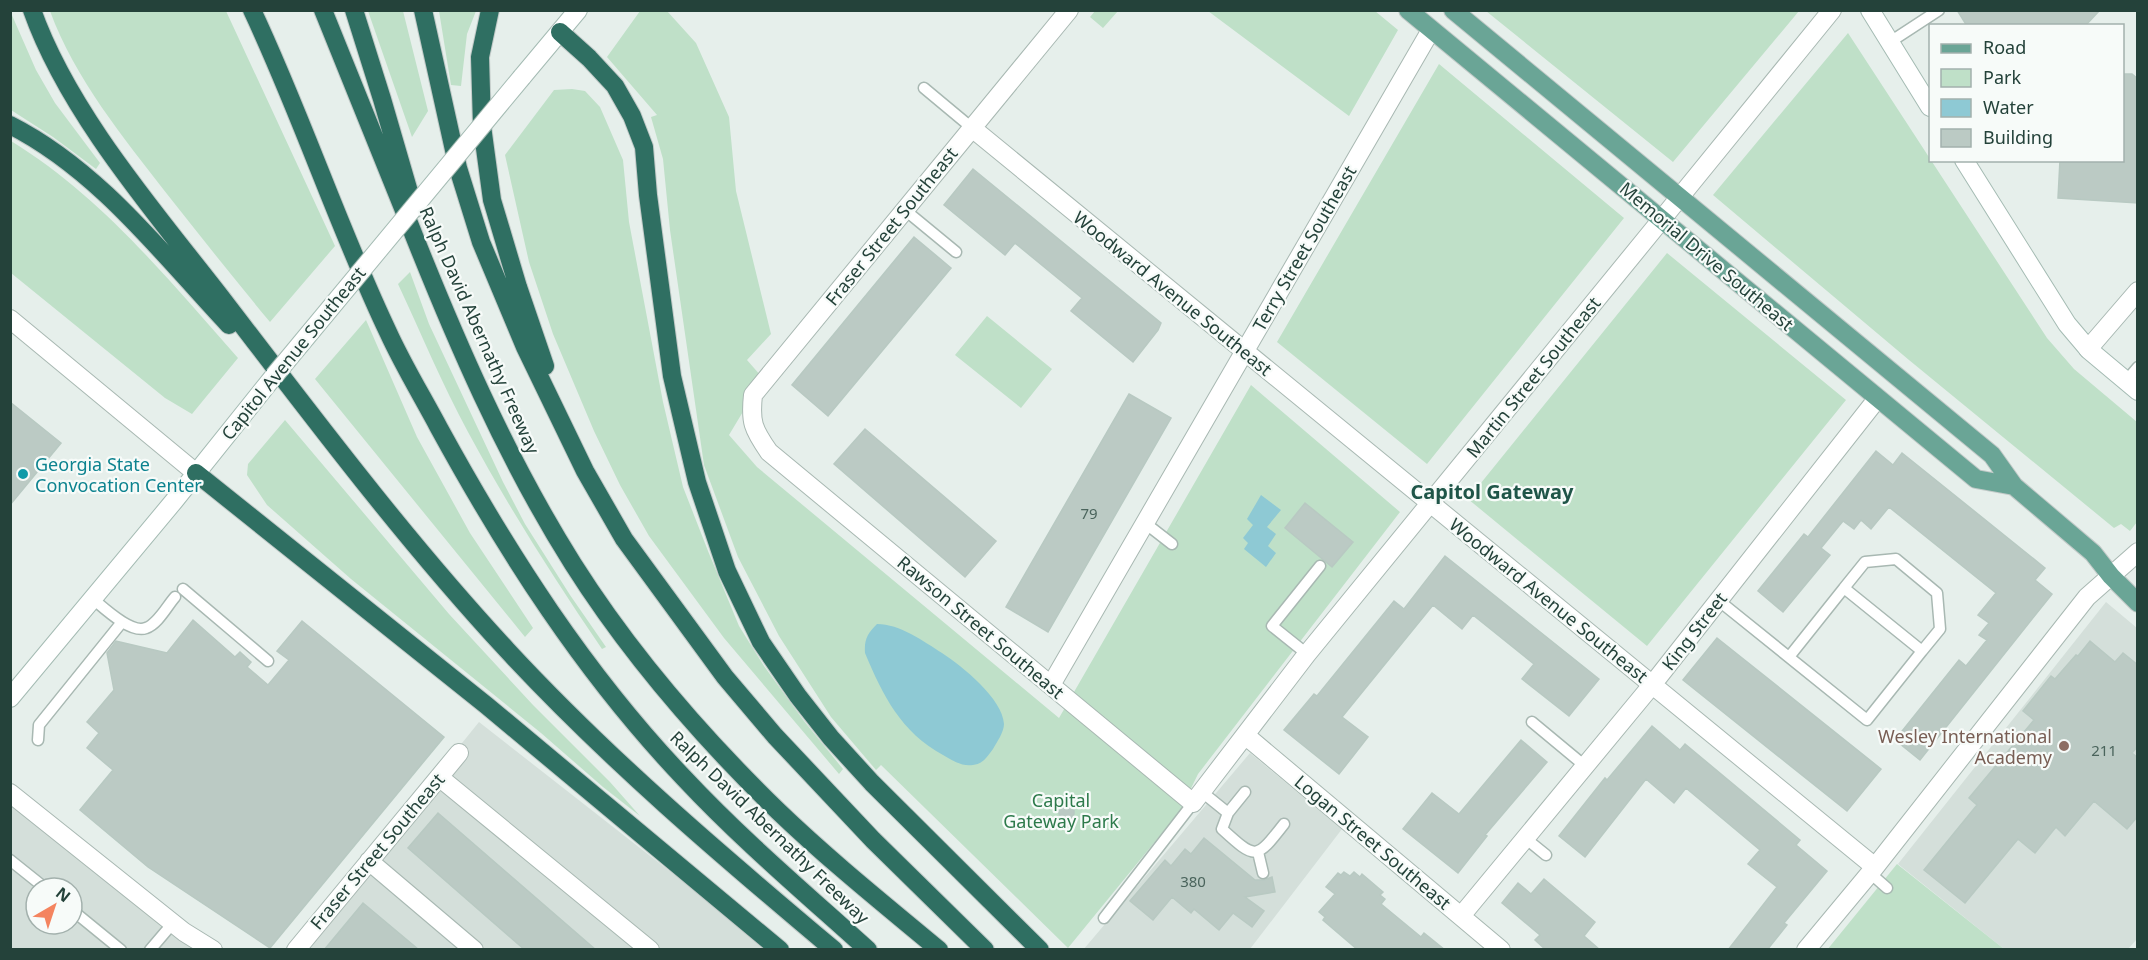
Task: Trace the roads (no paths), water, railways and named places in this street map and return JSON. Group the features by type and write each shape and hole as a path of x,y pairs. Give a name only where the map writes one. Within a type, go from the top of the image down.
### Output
{"highway":[{"path":"32,10 52,58 73,95 107,146 302,403 459,596 592,736 671,811 834,950"},
{"name":"Ralph David Abernathy Freeway","path":"323,10 440,300 508,450 546,519 603,608 639,656 729,761 779,812 842,869 939,950"},
{"path":"354,10 440,300"},
{"path":"423,10 458,168 481,242 525,347 585,471 624,539 725,677 824,790 922,890 985,950"},
{"path":"490,10 480,57 482,126 492,200 518,287 570,439"},
{"name":"Ralph David Abernathy Freeway","path":"253,13 388,333 460,465 528,580 591,671 632,722 678,772 771,862 868,950"},
{"path":"560,32 615,86 632,116 644,147 648,195 672,376 697,482 727,571 762,642 798,696 831,738 872,783 1040,950"},
{"path":"10,125 58,155 98,187 302,403"},
{"path":"196,473 486,705 780,950"}],"main road":[{"name":"Memorial Drive Southeast","path":"1408,10 1976,479 2014,486"},
{"name":"Memorial Drive Southeast","path":"1453,10 1992,455 2014,486 2092,553 2138,603"}],"street":[{"name":"Capitol Avenue Southeast","path":"10,698 578,10"},
{"name":"Fraser Street Southeast","path":"769,452 753,425 753,394 1069,10"},
{"name":"Martin Street Southeast","path":"1197,798 1307,654 1832,10"},
{"path":"1870,10 1929,105"},
{"name":"Terry Street Southeast","path":"1051,685 1431,30"},
{"name":"Woodward Avenue Southeast","path":"972,128 1652,685 1872,870"},
{"path":"1965,162 2067,324 2088,349 2132,386"},
{"path":"2088,349 2138,291"},
{"path":"10,319 196,473"},
{"name":"King Street","path":"1461,916 1652,685 1877,399"},
{"name":"Rawson Street Southeast","path":"769,452 1051,685 1197,798"},
{"path":"1806,950 1872,870 2087,597 2138,552"},
{"name":"Logan Street Southeast","path":"1245,735 1501,950"},
{"name":"Fraser Street Southeast","path":"296,950 459,753"},
{"path":"439,777 650,950"},
{"path":"10,793 173,923 213,950"},
{"path":"369,861 474,950"}],"lane":[{"path":"1890,42 1939,10"},
{"path":"924,88 972,128"},
{"path":"905,210 957,252"},
{"path":"2132,386 2138,367"},
{"path":"1145,523 1172,544"},
{"path":"1718,600 1867,720 1940,629 1937,593 1896,559 1865,562 1789,657"},
{"path":"1307,654 1272,626 1320,566"},
{"path":"1844,588 1922,651"},
{"path":"93,599 122,622 137,629 146,628 155,622 179,593 268,661"},
{"path":"38,740 39,725 122,622"},
{"path":"1532,722 1585,766"},
{"path":"1245,792 1228,813 1222,829 1245,850 1258,852 1264,849 1284,824"},
{"path":"1104,918 1197,798 1228,813"},
{"path":"1525,838 1546,855"},
{"path":"1258,852 1263,873"},
{"path":"10,860 30,876"},
{"path":"1872,870 1887,888"},
{"path":"84,920 121,950"},
{"path":"150,950 173,923"}],"water":[{"path":"1261,495 1281,510 1267,527 1276,534 1268,546 1276,553 1266,567 1244,549 1248,543 1243,538 1253,525 1247,519"},
{"path":"877,624 903,630 942,653 980,684 997,704 1002,714 1004,727 993,749 982,762 965,765 943,755 928,746 895,712 865,653 867,637"}],"place":[{"name":"Georgia State Convocation Center","path":"23,474"},
{"name":"Wesley International Academy","path":"2064,746"}],"district":[{"name":"Capitol Gateway","path":"1492,491"}],"park label":[{"name":"Capital Gateway Park","path":"1061,810"}]}
